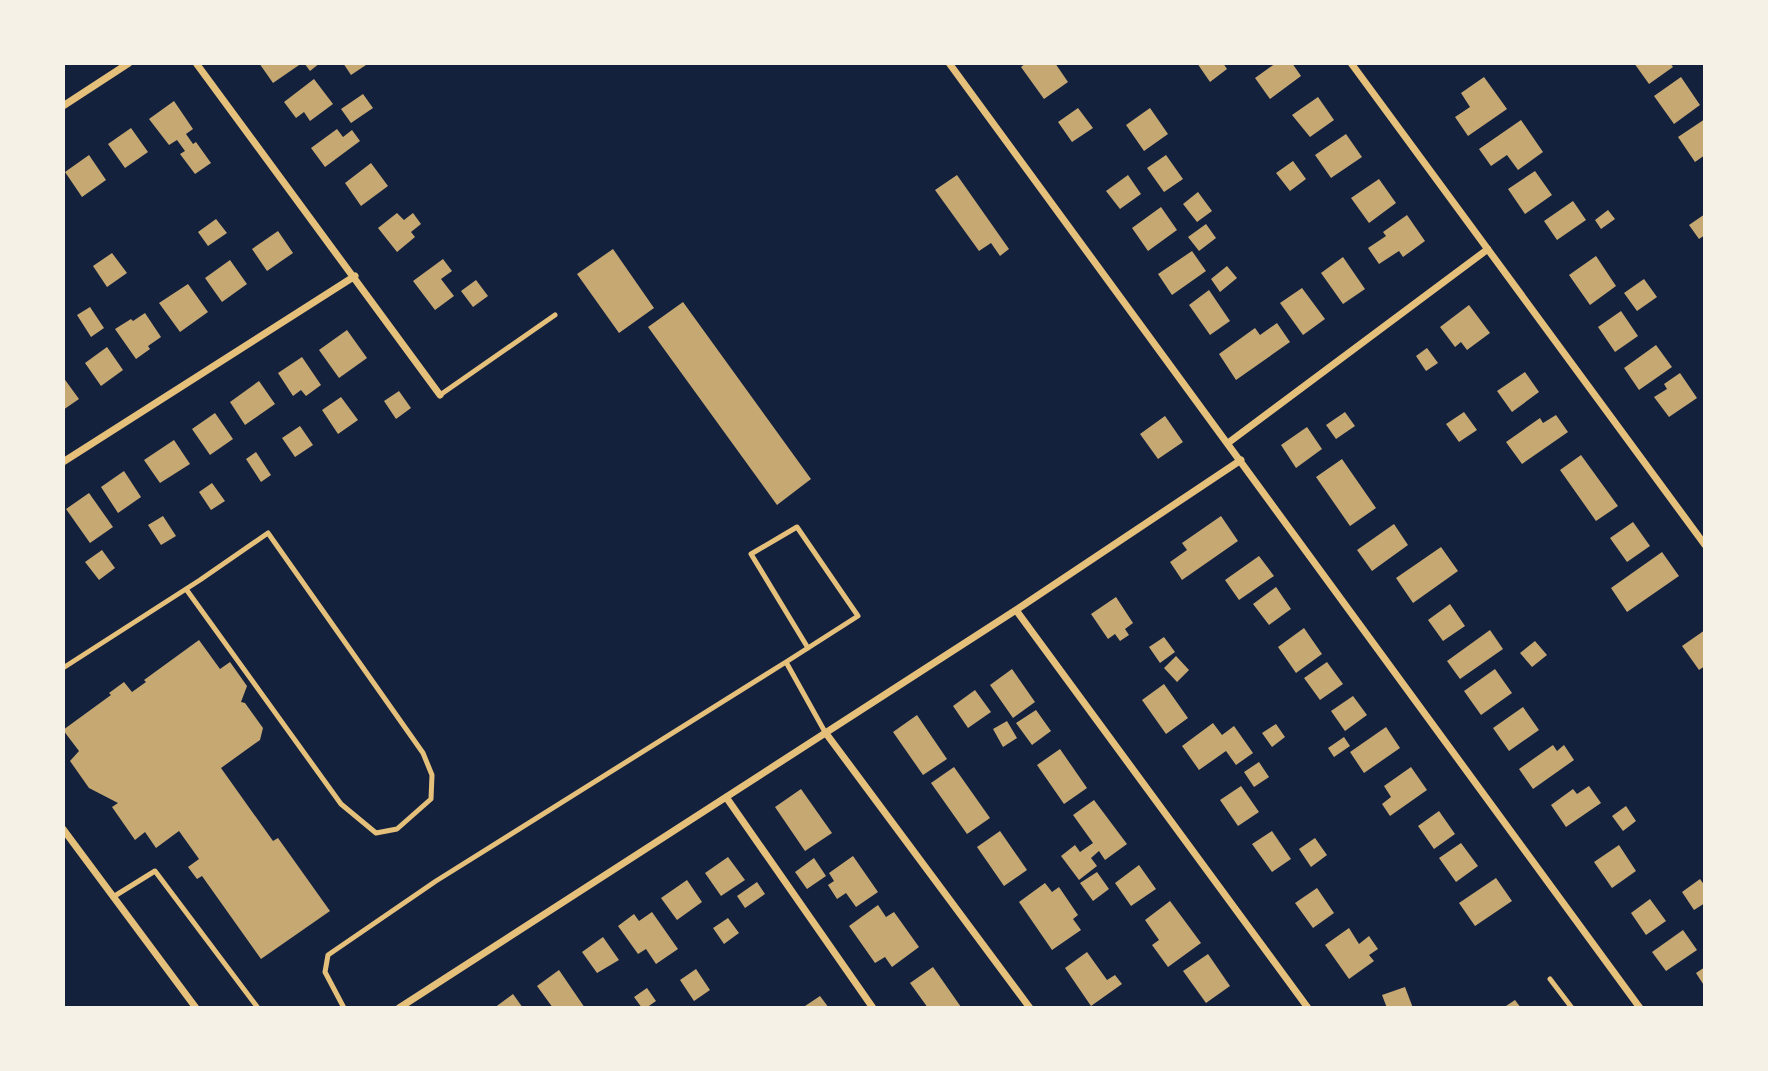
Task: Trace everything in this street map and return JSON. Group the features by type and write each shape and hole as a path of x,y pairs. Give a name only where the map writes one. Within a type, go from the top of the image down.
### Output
{"street":[{"path":"63,106 129,63"},
{"path":"196,63 440,395"},
{"path":"949,63 1640,1008"},
{"path":"1351,63 1705,545"},
{"path":"1228,443 1488,249"},
{"path":"63,463 355,276"},
{"path":"398,1008 1016,610 1241,460"},
{"path":"1016,610 1308,1008"},
{"path":"825,732 1030,1008"},
{"path":"726,797 873,1008"},
{"path":"63,829 195,1008"}],"lane":[{"path":"440,395 555,315"},
{"path":"344,1008 325,972 328,955 436,881 786,662 808,648 858,616 797,527 751,554 808,648"},
{"path":"63,668 268,533 423,752 432,775 431,799 397,829 376,833 341,804 186,589"},
{"path":"786,662 825,732"},
{"path":"113,897 155,871 258,1008"},
{"path":"1550,979 1572,1008"}],"building":[{"path":"259,63 302,63 273,83"},
{"path":"304,63 320,63 310,71"},
{"path":"343,63 369,63 351,75"},
{"path":"1026,63 1055,63 1068,82 1044,99 1021,67"},
{"path":"1197,63 1223,63 1227,69 1210,82"},
{"path":"1276,63 1292,63 1301,76 1270,99 1255,78"},
{"path":"1634,63 1670,63 1673,67 1649,84"},
{"path":"1484,77 1507,109 1468,136 1455,117 1470,107 1461,93"},
{"path":"1681,77 1700,105 1674,124 1654,96"},
{"path":"314,79 333,104 310,121 304,112 296,118 284,102"},
{"path":"363,94 373,108 351,123 341,109"},
{"path":"1318,97 1334,120 1310,137 1292,115"},
{"path":"174,101 193,129 186,134 193,144 196,142 211,163 195,174 180,154 185,151 177,140 169,145 149,119"},
{"path":"1078,108 1093,128 1072,142 1058,122"},
{"path":"1150,108 1168,134 1144,151 1126,125"},
{"path":"1705,119 1705,155 1695,162 1678,137"},
{"path":"1521,120 1543,152 1518,170 1507,155 1491,166 1479,149"},
{"path":"131,128 148,152 125,168 108,144"},
{"path":"337,129 343,137 352,130 360,141 325,167 311,148"},
{"path":"1346,134 1362,157 1331,178 1315,155"},
{"path":"89,155 106,180 82,197 65,172"},
{"path":"1166,155 1183,179 1164,192 1147,168"},
{"path":"1293,161 1306,179 1290,191 1276,173"},
{"path":"371,163 388,186 361,206 345,183"},
{"path":"1535,171 1552,195 1525,214 1508,189"},
{"path":"957,175 1009,249 1000,256 991,243 979,251 935,190"},
{"path":"1128,175 1141,194 1120,209 1106,191"},
{"path":"1379,179 1396,203 1369,223 1351,198"},
{"path":"1198,192 1212,211 1197,222 1183,204"},
{"path":"1573,201 1586,220 1557,240 1544,221"},
{"path":"1161,207 1177,230 1148,251 1132,228"},
{"path":"1608,210 1615,219 1601,229 1595,220"},
{"path":"397,213 404,220 413,213 421,224 411,232 415,237 397,252 378,228"},
{"path":"1705,214 1705,235 1699,239 1689,225"},
{"path":"1407,215 1425,241 1403,257 1399,251 1379,264 1368,248 1386,236 1383,232"},
{"path":"216,219 227,233 208,246 198,232"},
{"path":"1206,224 1216,238 1199,251 1188,237"},
{"path":"278,231 293,253 267,271 252,249"},
{"path":"613,249 654,308 619,333 577,274"},
{"path":"1192,251 1206,271 1172,295 1158,274"},
{"path":"112,253 127,273 107,287 93,266"},
{"path":"1596,256 1616,286 1590,305 1569,275"},
{"path":"1343,257 1365,289 1343,304 1321,273"},
{"path":"443,259 452,271 441,279 454,296 435,310 413,281"},
{"path":"230,260 247,284 222,302 205,278"},
{"path":"1227,266 1237,278 1220,292 1211,279"},
{"path":"1644,279 1657,297 1637,311 1624,293"},
{"path":"476,280 488,296 473,307 461,291"},
{"path":"188,284 208,312 180,332 159,303"},
{"path":"1302,288 1325,319 1303,335 1280,303"},
{"path":"1209,290 1230,321 1210,335 1189,305"},
{"path":"683,302 811,479 777,505 648,327"},
{"path":"1469,305 1490,333 1467,350 1461,342 1455,347 1440,327"},
{"path":"90,307 104,328 91,337 77,315"},
{"path":"1621,311 1638,336 1615,352 1598,327"},
{"path":"145,313 161,337 136,359 115,329"},
{"path":"1277,323 1290,342 1236,380 1219,354 1255,328 1260,335"},
{"path":"347,330 367,358 339,378 319,350"},
{"path":"1656,345 1672,367 1639,390 1624,368"},
{"path":"107,347 123,370 101,386 85,363"},
{"path":"1427,348 1438,363 1426,371 1416,356"},
{"path":"302,357 321,385 306,396 301,390 293,396 278,373"},
{"path":"1525,372 1539,392 1512,412 1497,391"},
{"path":"1680,373 1697,398 1669,417 1654,397 1667,389 1664,384"},
{"path":"63,377 79,399 63,410"},
{"path":"259,381 275,404 245,425 230,402"},
{"path":"399,391 411,408 396,419 384,401"},
{"path":"341,397 358,420 338,434 322,410"},
{"path":"1345,412 1355,426 1336,439 1326,425"},
{"path":"1464,412 1477,430 1459,442 1446,424"},
{"path":"215,413 233,439 210,455 192,429"},
{"path":"1556,415 1568,432 1522,464 1506,442 1540,418 1543,423"},
{"path":"1165,416 1183,442 1158,459 1140,434"},
{"path":"300,426 313,445 295,457 282,438"},
{"path":"1307,427 1322,449 1296,468 1281,445"},
{"path":"174,440 190,464 160,483 144,460"},
{"path":"256,452 271,475 261,482 246,459"},
{"path":"1581,455 1618,506 1596,521 1560,470"},
{"path":"1342,459 1376,508 1350,526 1316,477"},
{"path":"124,471 141,497 118,513 101,487"},
{"path":"212,483 225,501 211,510 199,492"},
{"path":"89,493 113,527 90,543 66,509"},
{"path":"163,516 176,536 161,545 148,525"},
{"path":"1221,516 1238,541 1182,580 1170,562 1187,550 1182,543"},
{"path":"1633,522 1650,546 1627,562 1610,538"},
{"path":"1394,524 1408,545 1372,571 1357,550"},
{"path":"1441,547 1458,571 1413,603 1396,578"},
{"path":"102,550 115,568 99,580 85,562"},
{"path":"1662,552 1679,576 1627,612 1611,588"},
{"path":"1259,556 1274,576 1239,600 1225,580"},
{"path":"1276,587 1291,609 1269,625 1253,604"},
{"path":"1116,597 1133,623 1125,629 1129,635 1120,641 1115,634 1108,639 1091,614"},
{"path":"1450,604 1465,626 1443,641 1428,620"},
{"path":"1304,628 1322,654 1296,673 1278,647"},
{"path":"1490,630 1503,649 1460,679 1447,661"},
{"path":"1705,630 1705,666 1699,670 1682,646"},
{"path":"1164,637 1175,652 1160,663 1149,647"},
{"path":"199,640 220,669 230,662 247,686 241,702 245,703 263,728 260,740 221,768 273,841 278,838 330,911 261,959 202,876 197,879 188,867 199,859 179,831 156,848 145,832 135,840 112,807 118,803 89,788 70,761 79,751 63,730 111,695 109,693 124,682 132,692 146,682 144,680"},
{"path":"1535,641 1547,655 1532,667 1520,653"},
{"path":"1176,656 1189,670 1177,682 1164,668"},
{"path":"1327,662 1343,684 1320,700 1304,678"},
{"path":"1012,669 1035,702 1013,718 990,685"},
{"path":"1495,669 1512,693 1481,715 1464,691"},
{"path":"1164,684 1188,718 1166,734 1142,700"},
{"path":"975,690 991,712 968,728 953,706"},
{"path":"1353,696 1367,715 1345,731 1331,711"},
{"path":"1523,707 1539,730 1509,751 1493,728"},
{"path":"1036,710 1051,731 1032,745 1016,723"},
{"path":"917,715 947,759 923,775 893,732"},
{"path":"1007,721 1017,738 1003,747 993,729"},
{"path":"1213,723 1222,735 1234,726 1253,753 1236,765 1226,751 1199,770 1182,746"},
{"path":"1276,724 1285,737 1272,747 1262,733"},
{"path":"1386,727 1400,748 1364,773 1350,752"},
{"path":"1344,737 1350,746 1334,757 1328,748"},
{"path":"1553,745 1557,751 1564,745 1574,760 1533,789 1519,769"},
{"path":"1060,749 1087,788 1064,804 1037,765"},
{"path":"1259,762 1269,777 1254,787 1244,772"},
{"path":"954,767 990,818 967,834 931,783"},
{"path":"1411,767 1427,790 1390,816 1382,804 1391,797 1384,786"},
{"path":"1241,786 1259,812 1238,826 1220,800"},
{"path":"1589,786 1601,803 1566,827 1551,805 1573,789 1577,794"},
{"path":"801,789 832,833 805,851 775,807"},
{"path":"1094,800 1127,844 1105,860 1099,851 1091,858 1097,866 1079,880 1061,856 1075,845 1080,852 1093,843 1073,815"},
{"path":"1626,806 1636,821 1623,831 1612,816"},
{"path":"1439,811 1455,834 1434,849 1418,826"},
{"path":"1000,831 1027,870 1004,886 977,847"},
{"path":"1272,831 1291,859 1272,872 1252,844"},
{"path":"1315,838 1327,855 1311,867 1299,849"},
{"path":"1461,843 1478,866 1456,882 1439,858"},
{"path":"1619,845 1636,871 1612,888 1594,862"},
{"path":"853,856 878,892 856,907 846,893 837,899 828,885 834,881 829,873"},
{"path":"728,857 745,880 721,896 705,873"},
{"path":"814,858 826,876 807,889 795,872"},
{"path":"1139,865 1156,889 1131,906 1115,883"},
{"path":"1097,872 1109,889 1093,901 1080,883"},
{"path":"1496,878 1512,901 1475,926 1459,903"},
{"path":"1700,879 1705,886 1705,903 1694,910 1682,892"},
{"path":"687,880 702,902 677,920 661,898"},
{"path":"757,882 765,894 745,908 737,896"},
{"path":"1045,883 1052,892 1059,887 1078,915 1073,919 1081,930 1052,950 1019,902"},
{"path":"1317,888 1334,913 1313,928 1295,903"},
{"path":"1650,899 1666,921 1646,935 1631,913"},
{"path":"1170,901 1201,943 1168,967 1152,945 1159,940 1145,920"},
{"path":"878,905 886,917 894,912 919,947 892,967 885,957 875,963 849,926"},
{"path":"652,912 678,949 656,964 646,949 638,954 618,926 634,914 639,921"},
{"path":"728,918 739,933 724,944 713,928"},
{"path":"1349,928 1359,944 1369,936 1378,949 1369,955 1374,961 1349,979 1325,945"},
{"path":"1683,930 1697,950 1666,971 1652,952"},
{"path":"603,937 619,960 597,973 582,952"},
{"path":"1087,952 1107,980 1115,975 1122,984 1091,1006 1065,968"},
{"path":"1208,954 1230,986 1206,1003 1183,971"},
{"path":"933,967 961,1007 928,1008 910,983"},
{"path":"1705,967 1705,987 1696,973"},
{"path":"696,969 710,990 694,1001 680,980"},
{"path":"559,970 585,1008 553,1008 537,986"},
{"path":"1405,987 1413,1008 1387,1008 1382,995"},
{"path":"647,988 656,1001 642,1008 634,997"},
{"path":"513,994 523,1008 494,1008"},
{"path":"820,996 829,1008 802,1008"},
{"path":"1515,1000 1521,1008 1503,1008"}]}
